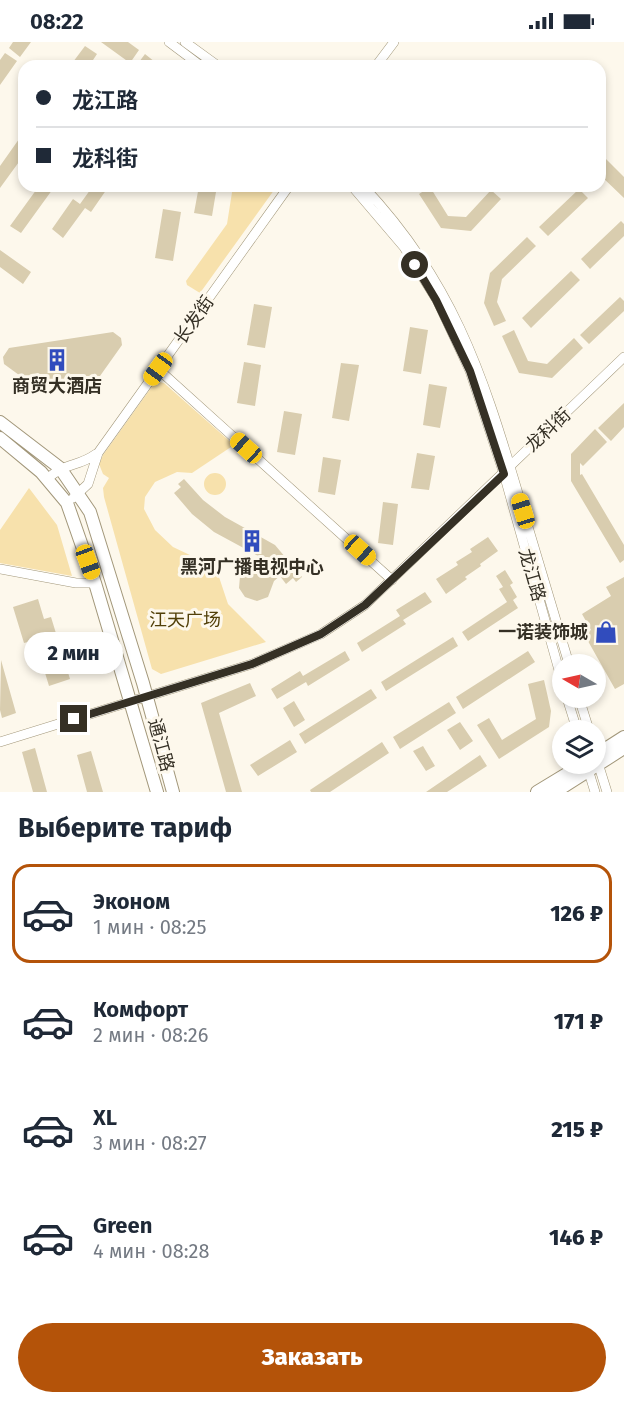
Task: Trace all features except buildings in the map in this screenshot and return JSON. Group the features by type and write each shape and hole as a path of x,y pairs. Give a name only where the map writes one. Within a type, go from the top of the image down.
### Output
{"main road":[{"name":"通江路","path":"0,422 60,468 79,493 92,517 174,792"},
{"name":"通江路","path":"0,438 48,478 67,503 95,583 157,792"},
{"path":"606,750 624,737"},
{"path":"606,755 624,748"},
{"path":"537,792 569,774"},
{"path":"555,792 576,774"}],"street":[{"path":"169,42 193,60"},
{"path":"185,42 210,60"},
{"path":"380,60 394,42"},
{"name":"长发街","path":"67,503 88,484 98,453 285,192"},
{"name":"龙江路","path":"357,192 404,247 436,300 470,371 507,470 566,654"},
{"name":"龙江路","path":"369,192 383,206 412,245 456,316 478,365 555,654"},
{"name":"龙科街","path":"0,742 252,664 321,634 365,605 624,357"},
{"path":"158,369 392,580"},
{"path":"48,478 60,468 86,461 98,453"},
{"path":"0,568 76,584 95,583"},
{"path":"593,774 595,792"},
{"path":"598,774 607,792"}],"green space":[{"path":"232,192 273,192 200,293 187,285 186,281 227,224"},
{"name":"江天广场","path":"156,381 164,383 234,445 192,473 177,472 155,482 145,497 144,509 155,530 173,547 211,565 219,577 228,604 266,642 161,674 152,669 104,497 103,488 109,478 103,474 99,464"},
{"path":"215,473 223,476 226,484 223,492 215,495 207,492 204,484 207,476"},
{"path":"29,488 57,525 72,576 0,563 0,530"}],"place":[{"name":"商贸大酒店","path":"57,360"},
{"name":"黑河广播电视中心","path":"252,541"},
{"name":"一诺装饰城","path":"606,632"}],"route":[{"path":"74,719 252,664 321,634 365,605 504,474 470,371 436,300 415,265"}]}
